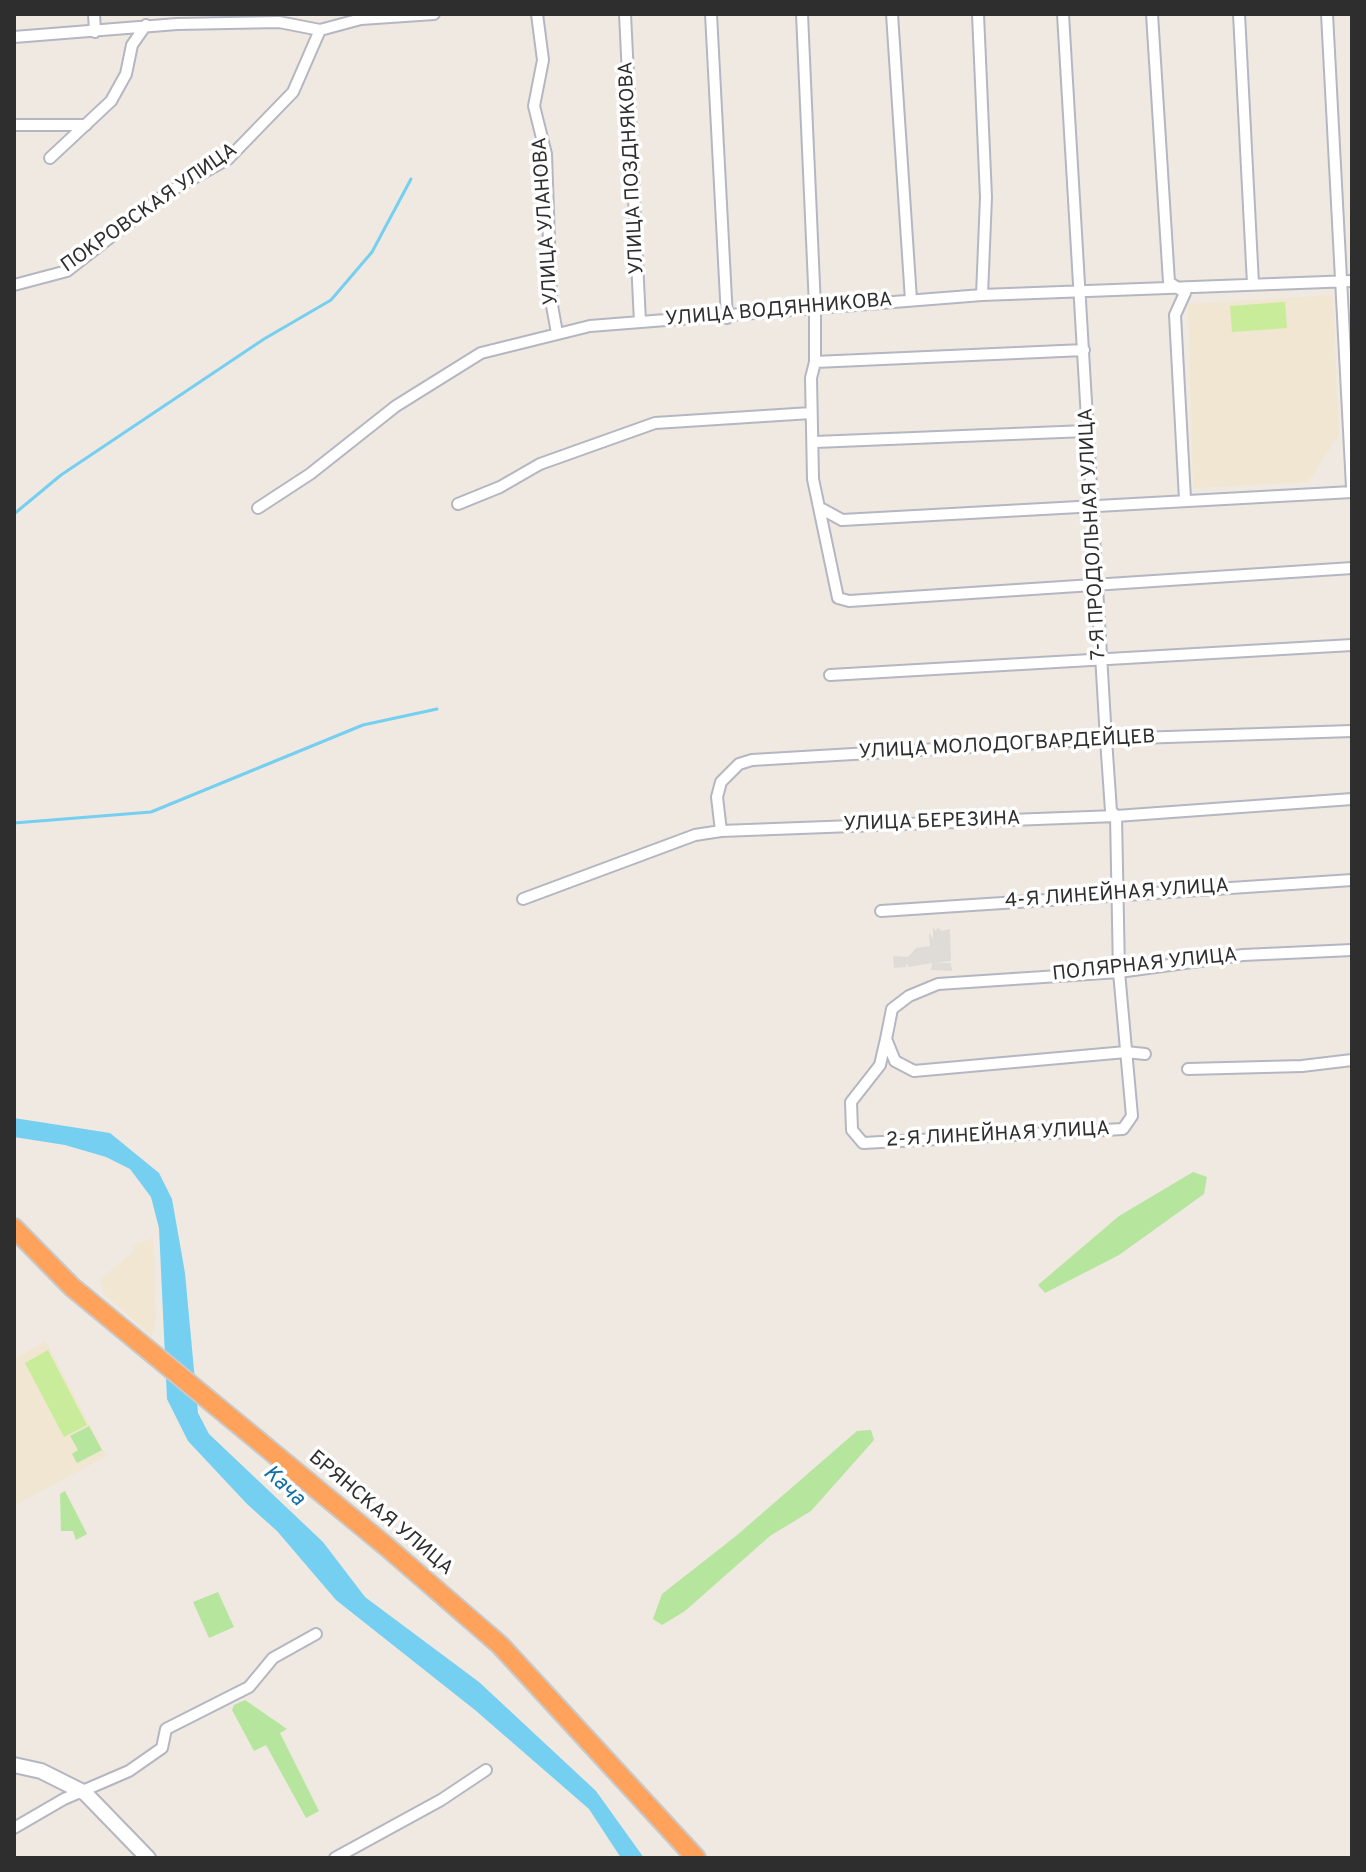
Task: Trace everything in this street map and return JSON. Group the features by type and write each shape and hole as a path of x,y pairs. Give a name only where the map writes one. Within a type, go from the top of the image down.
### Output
{"highway":[{"name":"БРЯНСКАЯ УЛИЦА","path":"14,1228 72,1287 500,1645 696,1858"}],"street":[{"path":"94,14 95,32"},
{"path":"14,37 95,32 177,19 270,18 320,30 361,17 434,14"},
{"name":"УЛИЦА УЛАНОВА","path":"537,14 543,60 534,106 546,154 551,300 557,333"},
{"name":"УЛИЦА ПОЗДНЯКОВА","path":"625,14 640,322"},
{"path":"711,14 727,318"},
{"path":"802,14 815,307 811,413 815,442 813,479 822,509 838,598 849,601 1352,568"},
{"path":"892,14 911,300"},
{"path":"978,14 986,197 982,295"},
{"name":"7-Я ПРОДОЛЬНАЯ УЛИЦА","path":"1063,14 1106,739 1111,811 1116,816 1119,972 1126,1052"},
{"path":"1152,14 1169,282 1185,293 1175,315 1185,499"},
{"path":"1239,14 1253,284"},
{"path":"822,509 842,520 1092,508 1352,489 1327,14"},
{"path":"50,158 111,101 126,74 132,45 146,25"},
{"name":"ПОКРОВСКАЯ УЛИЦА","path":"14,285 67,271 167,193 228,159 293,92 320,30"},
{"path":"14,125 86,125"},
{"name":"УЛИЦА ВОДЯННИКОВА","path":"258,508 310,474 396,406 481,353 590,326 727,318 815,307 982,295 1352,281"},
{"path":"815,362 1084,350"},
{"path":"458,504 500,487 540,464 643,425 811,413"},
{"path":"815,442 1086,431"},
{"path":"830,675 1352,645"},
{"name":"УЛИЦА МОЛОДОГВАРДЕЙЦЕВ","path":"721,831 717,797 721,782 739,764 752,760 1106,739 1352,731"},
{"name":"УЛИЦА БЕРЕЗИНА","path":"523,899 695,835 721,831 1116,816 1352,799"},
{"name":"4-Я ЛИНЕЙНАЯ УЛИЦА","path":"881,911 1352,880"},
{"name":"ПОЛЯРНАЯ УЛИЦА","path":"886,1039 892,1009 909,996 938,984 1119,972 1243,955 1352,950"},
{"path":"886,1039 895,1061 914,1071 1126,1052 1145,1054"},
{"name":"2-Я ЛИНЕЙНАЯ УЛИЦА","path":"886,1039 880,1065 851,1102 852,1130 863,1143 1123,1129 1134,1110 1126,1052"},
{"path":"1188,1069 1302,1066 1352,1060"},
{"path":"14,1828 64,1799 85,1793 129,1771 162,1748 166,1729 249,1687 273,1658 316,1634"},
{"path":"14,1765 41,1771 85,1793 148,1858"},
{"path":"335,1858 441,1800 486,1770"}],"shaded area":[{"path":"1333,295 1339,435 1308,482 1193,488 1188,304"},
{"path":"933,927 936,931 938,927 941,931 950,929 951,961 937,963 951,963 952,971 931,970 932,963 909,967 906,963 906,967 894,968 893,956 908,957 916,948 930,946 929,932 933,939"},
{"path":"153,1238 156,1322 152,1337 104,1294 100,1280 134,1251 132,1246"},
{"path":"46,1341 106,1456 14,1506 14,1359"}],"green space":[{"path":"1285,302 1287,328 1232,332 1230,306"},
{"path":"1193,1172 1207,1177 1204,1194 1119,1255 1045,1293 1038,1285 1119,1216"},
{"path":"48,1350 87,1425 64,1437 25,1363"},
{"path":"89,1426 102,1450 77,1463 72,1454 78,1450 70,1436"},
{"path":"871,1430 874,1440 811,1511 770,1536 685,1611 662,1625 653,1619 662,1594 736,1536 857,1431"},
{"path":"65,1491 87,1534 76,1540 73,1531 61,1531 60,1494"},
{"path":"218,1592 234,1627 209,1638 193,1602"},
{"path":"245,1700 287,1729 280,1733 319,1811 306,1818 266,1745 254,1751 232,1710 234,1705"}],"water":[{"name":"Кача","path":"14,1118 110,1133 159,1173 172,1199 185,1273 198,1413 209,1434 323,1542 365,1597 479,1682 596,1791 644,1858 621,1858 589,1809 475,1710 336,1600 277,1531 188,1441 167,1399 159,1228 151,1197 130,1169 106,1157 65,1145 14,1137"}],"waterway":[{"path":"14,514 61,475 264,339 331,300 372,252 411,179"},
{"path":"14,823 151,812 363,725 437,709"}]}
